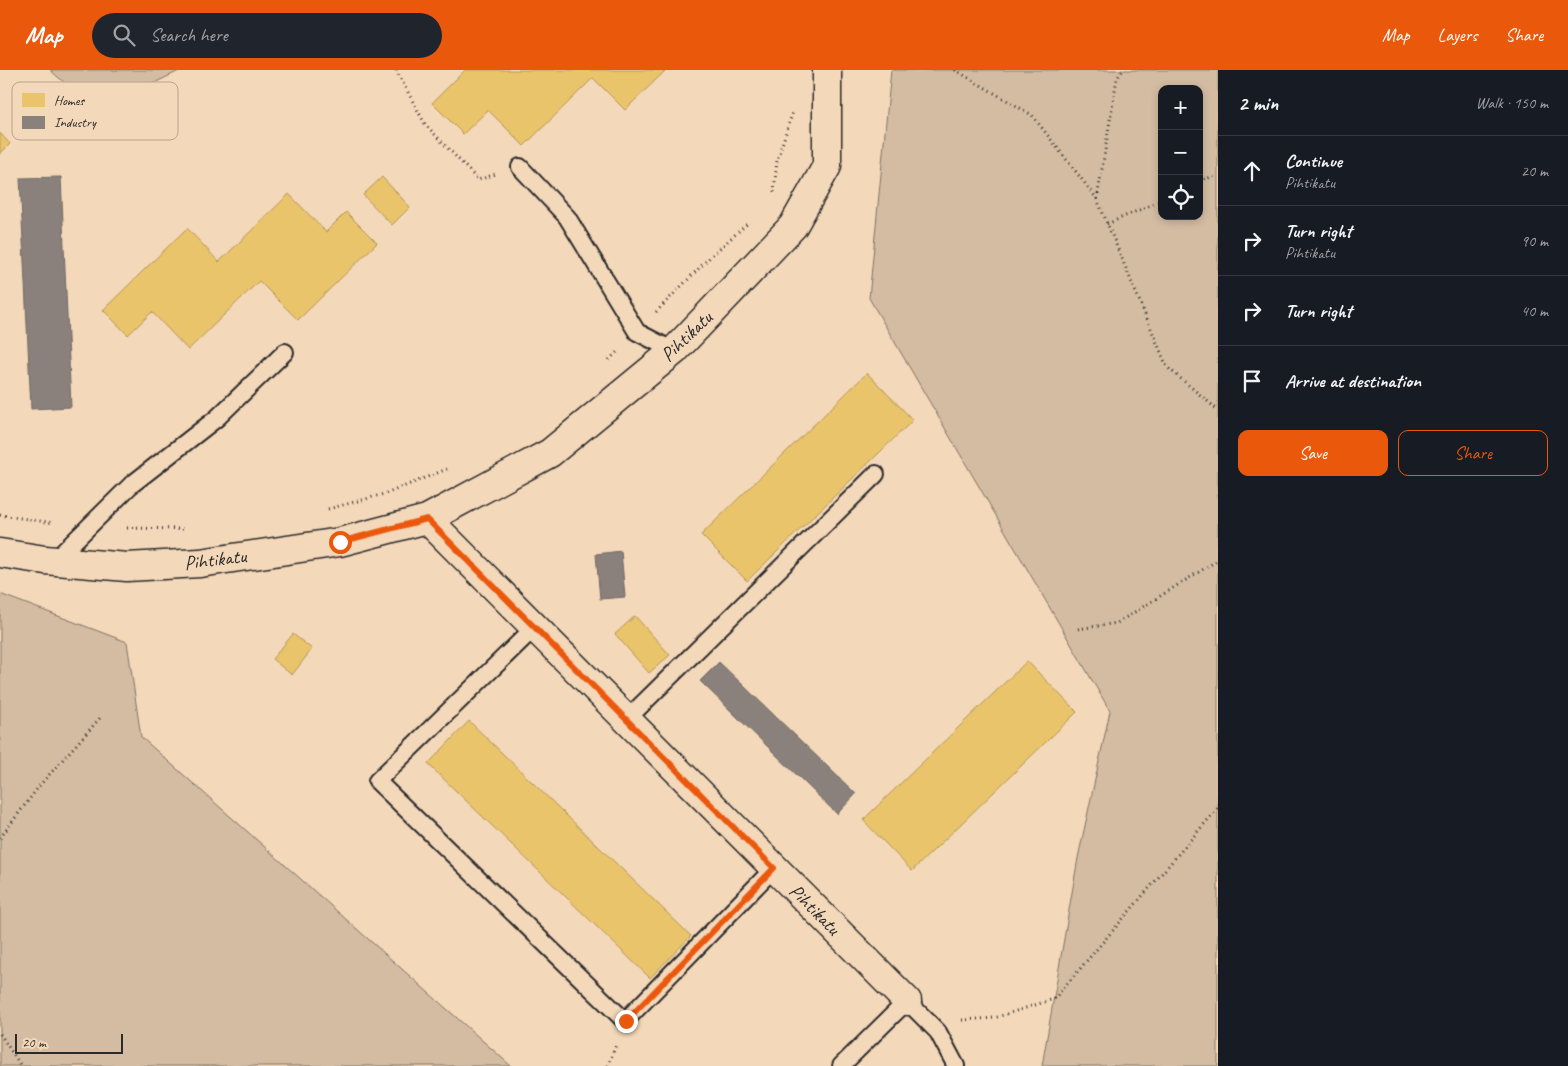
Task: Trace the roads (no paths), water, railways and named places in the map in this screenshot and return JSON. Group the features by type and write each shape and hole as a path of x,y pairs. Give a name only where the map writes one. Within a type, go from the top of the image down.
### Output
{"street":[{"name":"Pihtikatu","path":"0,553 127,567 200,563 340,542 427,519 550,452 674,350 793,226 827,166 827,70"},
{"name":"Pihtikatu","path":"427,519 906,1001"}],"lane":[{"path":"520,167 567,217 637,332 674,350"},
{"path":"55,560 131,485 217,418 285,352"},
{"path":"627,719 876,474"},
{"path":"536,628 377,781 626,1021 774,868"},
{"path":"841,1066 906,1001 934,1028 956,1066"}]}
